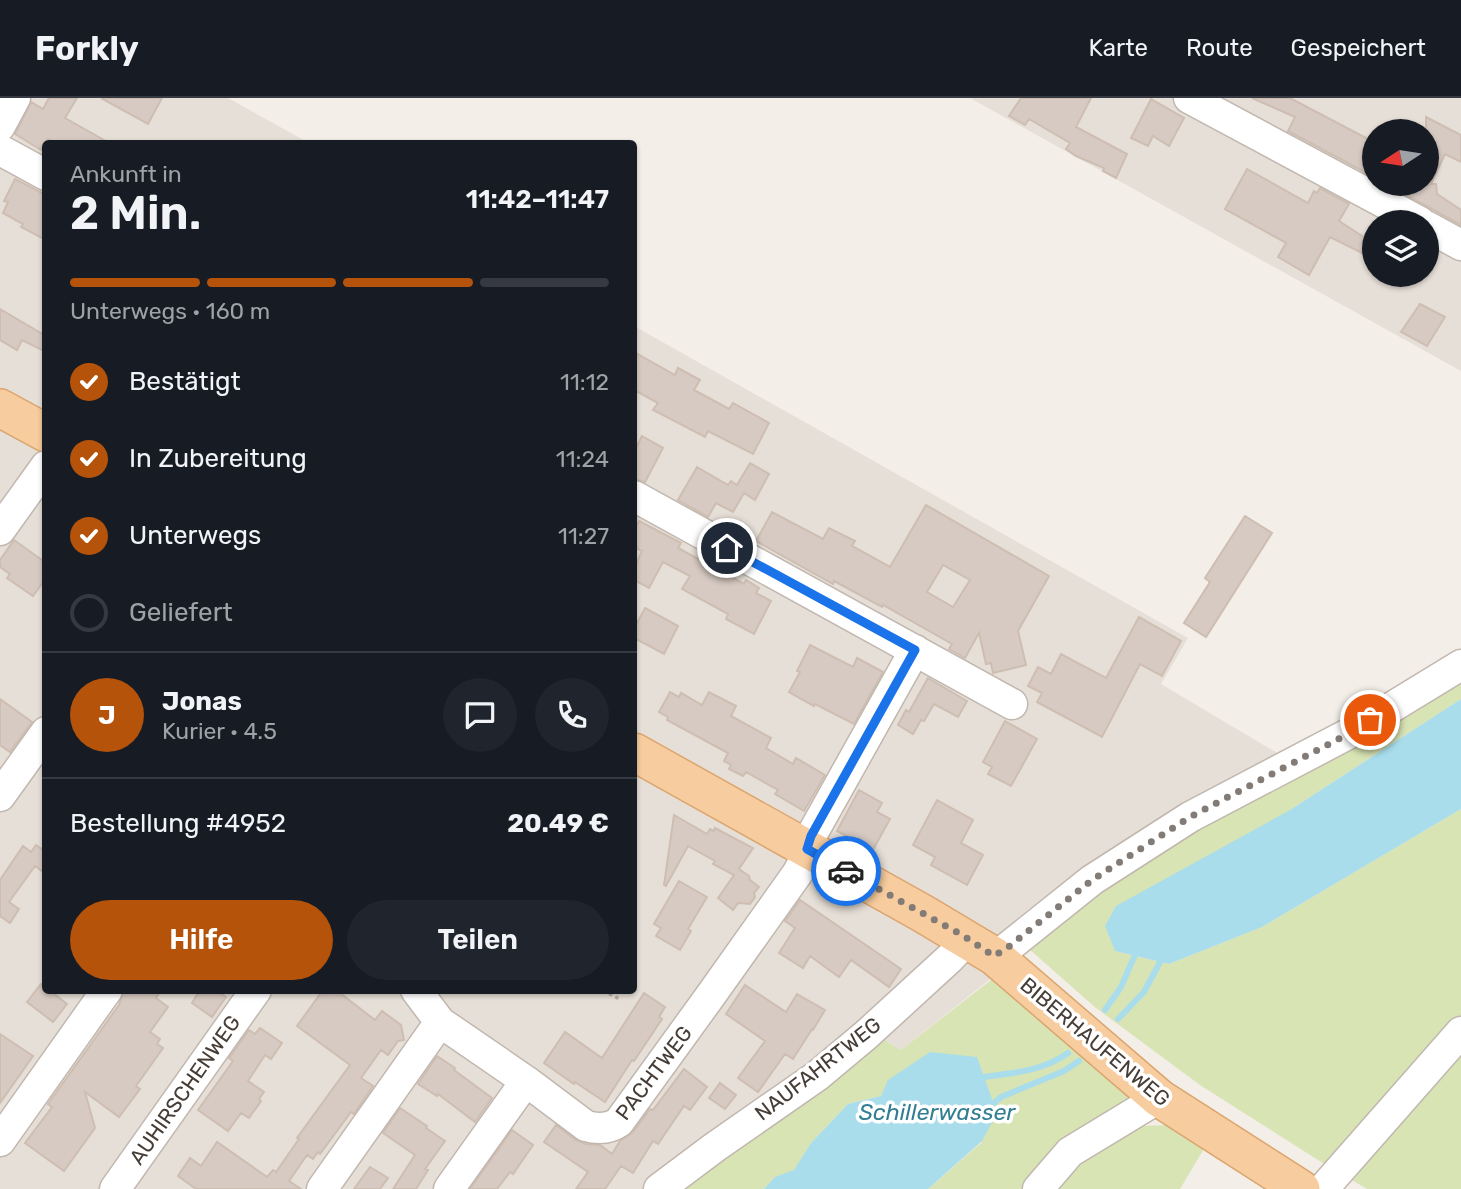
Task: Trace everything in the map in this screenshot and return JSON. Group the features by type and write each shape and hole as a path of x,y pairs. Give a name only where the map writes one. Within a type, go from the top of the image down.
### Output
{"main road":[{"path":"0,408 42,431"},
{"name":"BIBERHAUFENWEG","path":"637,754 981,948 1159,1098 1301,1189"}],"street":[{"path":"0,126 15,98"},
{"path":"1189,98 1398,210"},
{"path":"0,150 42,173"},
{"path":"1439,233 1461,244"},
{"path":"0,530 42,472"},
{"path":"637,498 1012,704"},
{"name":"PACHTWEG","path":"419,994 440,1022 526,1080 586,1126 594,1128 615,1125 704,1006 797,874 811,836 915,650"},
{"name":"NAUFAHRTWEG","path":"659,1189 817,1076 950,958 981,948 1007,948 1092,880 1190,817 1348,734 1461,665"},
{"path":"0,796 42,738"},
{"path":"0,1141 104,994"},
{"name":"AUHIRSCHENWEG","path":"115,1189 253,994"},
{"path":"322,1189 440,1022"},
{"path":"1323,1189 1461,1032"},
{"path":"450,1189 526,1080"},
{"path":"1038,1189 1070,1152 1159,1098"}],"path":[{"path":"610,994 621,1000"}],"shaded area":[{"path":"0,98 228,98 304,140 42,140 42,994 637,994 637,328 1188,638 1161,684 1284,757 1141,859 901,1050 883,1039 833,1081 683,1189 0,1189"},
{"path":"970,98 1461,98 1461,371"}],"green space":[{"path":"1461,675 1461,699 1290,810 1115,951 1169,964 1262,927 1461,809 1461,1189 1367,1189 1200,1085 1096,1008 1029,949 1141,859"},
{"path":"991,980 1120,1082 1142,1126 1168,1125 1205,1147 1180,1189 928,1189 982,1142 889,1080 881,1096 848,1104 811,1143 794,1171 775,1177 764,1189 683,1189 833,1081 883,1039 901,1050"}],"water":[{"path":"1461,699 1461,809 1262,927 1169,964 1115,951 1105,926 1116,906 1290,810"},
{"name":"Schillerwasser","path":"930,1052 977,1057 997,1113 982,1141 928,1189 764,1189 775,1177 794,1170 811,1143 848,1104 881,1096 888,1080"}],"building":[{"path":"49,98 77,98 65,118 104,140 48,139 42,140 41,150 15,134 31,102 43,109"},
{"path":"101,98 162,98 148,124"},
{"path":"1021,98 1091,98 1076,127 1127,154 1116,178 1103,171 1104,168 1076,156 1066,149 1070,143 1029,119 1025,125 1009,116"},
{"path":"1252,98 1290,98 1362,136 1362,171 1288,131 1295,117"},
{"path":"1151,99 1184,118 1169,146 1153,136 1148,146 1131,138"},
{"path":"1439,124 1461,135 1461,162 1445,154 1439,167"},
{"path":"1247,169 1308,203 1314,191 1317,193 1320,188 1349,204 1339,221 1362,236 1362,253 1330,237 1309,275 1278,257 1286,243 1225,209"},
{"path":"15,179 42,193 42,238 21,227 23,224 3,213 8,202 4,201"},
{"path":"1439,195 1461,210 1461,225 1439,213 1439,210 1434,210 1408,196"},
{"path":"1420,304 1445,317 1427,346 1401,332"},
{"path":"0,309 42,334 42,350 22,340 17,350 0,340"},
{"path":"637,354 675,375 678,368 700,380 694,390 729,409 733,403 769,423 753,454 708,431 705,437 653,410 658,403 637,392"},
{"path":"642,436 663,448 645,482 637,480 637,446"},
{"path":"750,463 769,474 755,500 744,493 733,512 716,503 708,517 678,500 697,467 728,485 731,481 737,485"},
{"path":"926,505 1049,576 1018,631 1026,665 993,673 991,663 986,664 979,633 965,658 949,649 952,644 883,605 882,607 834,581 833,584 756,541 772,512 823,539 829,528 855,541 852,546 890,567","holes":["943,565 970,580 953,607 927,592"]},
{"path":"1245,516 1272,533 1206,637 1184,623 1210,582 1205,578"},
{"path":"639,521 681,543 678,548 744,584 746,580 759,588 756,593 771,601 754,634 726,619 728,614 682,589 690,576 663,562 649,588 637,582 637,562 642,551 637,548"},
{"path":"14,540 42,560 42,584 33,596 7,578 10,574 0,567 0,560"},
{"path":"645,608 678,626 664,654 637,640 637,623"},
{"path":"1139,617 1181,641 1162,676 1140,664 1102,737 1037,702 1042,693 1028,686 1038,667 1051,674 1061,654 1106,678"},
{"path":"810,645 853,667 857,658 883,672 854,724 789,692"},
{"path":"928,678 967,701 958,717 934,704 913,734 898,725 906,710 909,712"},
{"path":"670,692 679,697 681,693 702,705 709,692 736,706 731,716 771,738 766,748 793,764 796,758 825,775 804,811 775,794 778,790 746,772 743,776 729,769 731,765 724,761 728,753 667,720 668,717 659,712"},
{"path":"0,699 32,722 10,752 0,745"},
{"path":"1005,721 1037,739 1011,786 988,774 992,767 983,762"},
{"path":"859,790 882,803 877,812 890,819 873,850 837,831"},
{"path":"937,800 973,820 961,843 983,855 967,885 931,865 935,857 913,845"},
{"path":"674,815 707,834 710,829 714,831 715,828 753,848 739,869 759,887 750,904 738,903 733,910 718,898 734,875 688,846 666,886 664,885"},
{"path":"36,845 42,849 42,871 35,866 9,902 19,909 10,923 0,916 0,880 23,846 31,852"},
{"path":"679,881 707,897 688,929 691,931 680,950 656,936 661,928 654,924"},
{"path":"800,900 901,969 889,987 851,960 839,977 810,956 803,968 779,953 795,928 785,921"},
{"path":"41,984 42,994 54,994 67,1004 53,1022 27,1002"},
{"path":"745,985 786,1012 797,994 825,1010 793,1059 785,1054 758,1092 738,1078 765,1041 726,1014"},
{"path":"644,993 665,1007 659,1017 662,1019 605,1102 544,1063 565,1032 602,1058"},
{"path":"123,994 158,994 156,998 168,1007 150,1032 160,1039 157,1044 163,1048 136,1086 140,1089 119,1117 85,1092 95,1128 64,1171 25,1143 52,1107 48,1104 119,1005"},
{"path":"198,994 222,994 226,997 212,1017 192,1003"},
{"path":"320,994 341,994 375,1020 382,1011 401,1025 404,1040 398,1041 388,1055 381,1050 361,1078 373,1086 354,1114 351,1112 320,1154 318,1152 313,1159 307,1155 289,1181 301,1189 196,1189 178,1176 190,1158 201,1166 217,1142 267,1177 273,1170 276,1172 350,1065 297,1026"},
{"path":"260,1028 282,1043 271,1059 265,1055 248,1081 264,1092 259,1099 261,1101 249,1118 241,1113 228,1131 198,1110 233,1061 229,1058 249,1030 255,1034"},
{"path":"0,1034 33,1056 0,1103"},
{"path":"437,1056 492,1098 475,1122 438,1094 437,1096 418,1084"},
{"path":"684,1069 707,1087 690,1110 684,1106 658,1144 653,1141 633,1173 621,1166 605,1189 576,1189 588,1172 544,1142 556,1125 576,1140 600,1145 612,1154 620,1141 633,1132 650,1109 653,1110"},
{"path":"720,1083 736,1095 725,1109 709,1098"},
{"path":"400,1108 445,1141 425,1169 428,1170 416,1189 393,1189 415,1155 383,1133"},
{"path":"512,1130 533,1145 513,1174 510,1172 497,1189 470,1189"},
{"path":"370,1167 388,1178 380,1189 354,1189"}],"waterway":[{"path":"1105,1010 1121,987 1135,955"},
{"path":"1118,1019 1144,992 1160,962"},
{"path":"984,1077 1049,1064 1068,1053"},
{"path":"994,1103 1001,1097 1064,1071 1079,1061"}],"way so far":[{"path":"846,871 962,935 994,956 1092,880 1190,817 1370,720"}],"route":[{"path":"727,548 915,650 811,836 807,849 846,871"}]}
